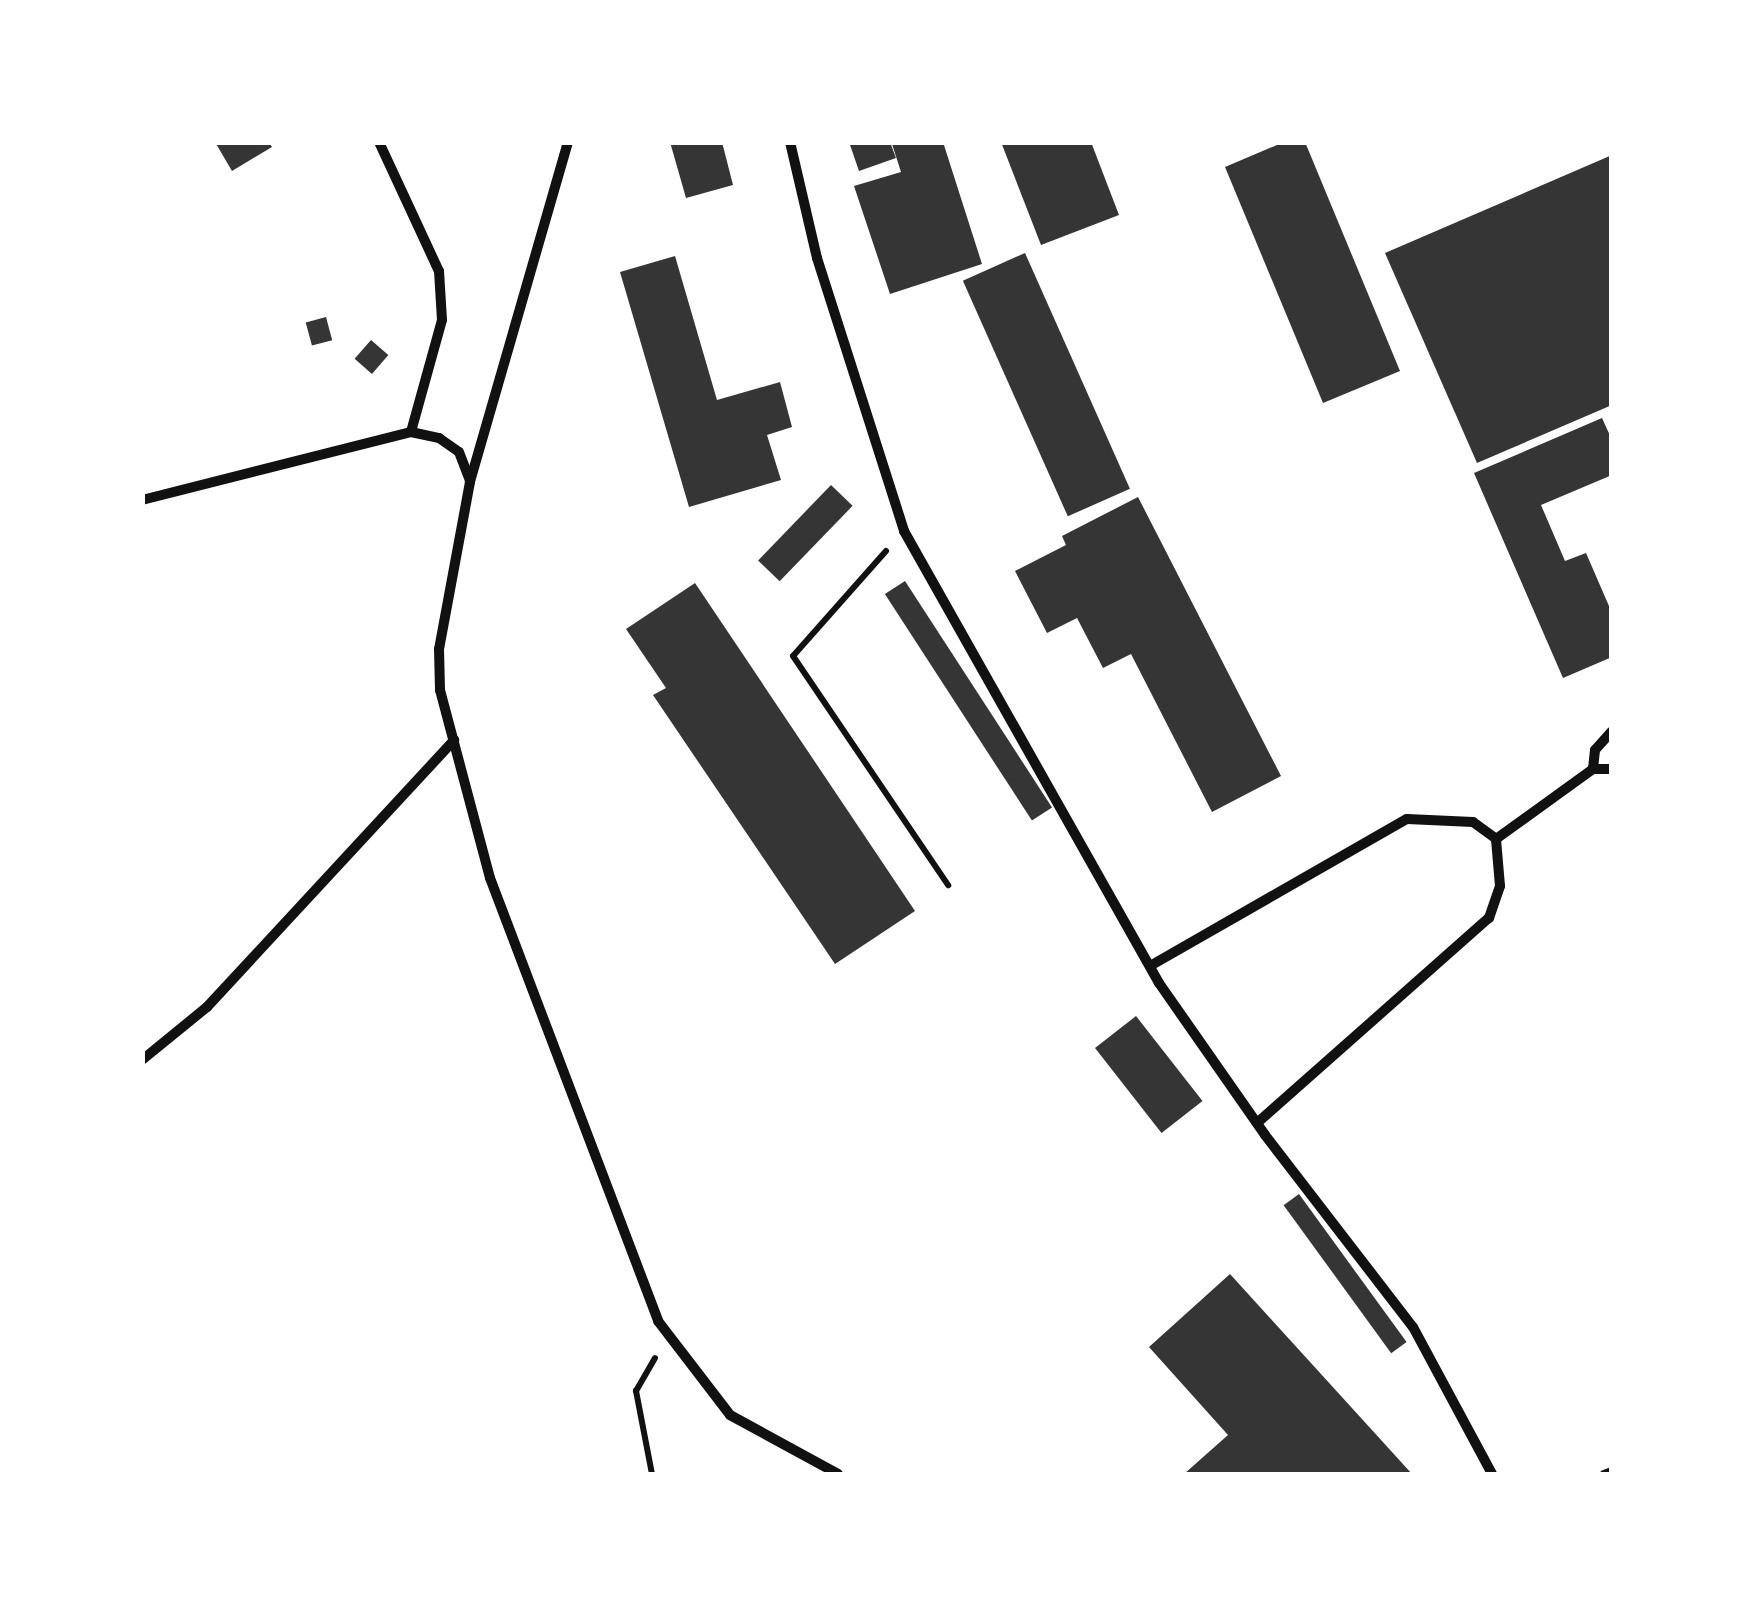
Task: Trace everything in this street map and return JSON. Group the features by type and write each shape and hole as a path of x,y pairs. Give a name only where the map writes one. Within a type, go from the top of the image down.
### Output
{"street":[{"path":"380,142 440,271 442,320 411,432"},
{"path":"568,142 470,482 440,649 440,690 497,896 658,1321 730,1415 838,1474"},
{"path":"790,142 817,258 904,531 1150,966 1256,1122 1412,1326 1492,1474"},
{"path":"142,500 411,432 439,438 460,452 470,482"},
{"path":"1592,769 1595,750 1612,731"},
{"path":"142,1060 207,1007 454,740"},
{"path":"1496,840 1592,769 1612,770"},
{"path":"1150,966 1407,818 1473,822 1496,840 1500,886 1489,918 1256,1122"}],"lane":[{"path":"1604,1474 1612,1471"}],"path":[{"path":"904,531 793,656 948,885"},
{"path":"652,1474 636,1392 648,1365 673,1341"}],"building":[{"path":"215,142 269,142 272,147 232,171"},
{"path":"670,142 722,142 733,185 686,198"},
{"path":"849,142 890,142 896,158 859,171"},
{"path":"943,142 982,264 890,294 854,186 901,172 892,144"},
{"path":"1001,142 1091,142 1119,215 1041,245"},
{"path":"1284,142 1305,142 1400,371 1323,403 1225,167"},
{"path":"1612,155 1612,405 1477,463 1385,253"},
{"path":"1025,253 1130,489 1068,516 963,281"},
{"path":"675,256 717,400 780,382 792,427 767,435 781,480 689,507 620,272"},
{"path":"326,317 332,340 312,346 306,322"},
{"path":"371,340 388,355 372,374 355,359"},
{"path":"1602,418 1612,440 1612,475 1541,505 1565,561 1586,553 1612,613 1612,657 1563,678 1474,473"},
{"path":"831,485 853,506 780,581 758,561"},
{"path":"1138,497 1281,776 1212,812 1131,654 1103,668 1077,618 1047,633 1015,571 1066,545 1062,536"},
{"path":"905,581 1052,807 1032,821 885,594"},
{"path":"695,583 915,911 835,964 653,695 666,688 626,629"},
{"path":"1136,1016 1202,1101 1162,1133 1095,1048"},
{"path":"1299,1194 1407,1342 1391,1353 1284,1205"},
{"path":"1230,1274 1412,1474 1184,1474 1228,1435 1149,1347"}]}
